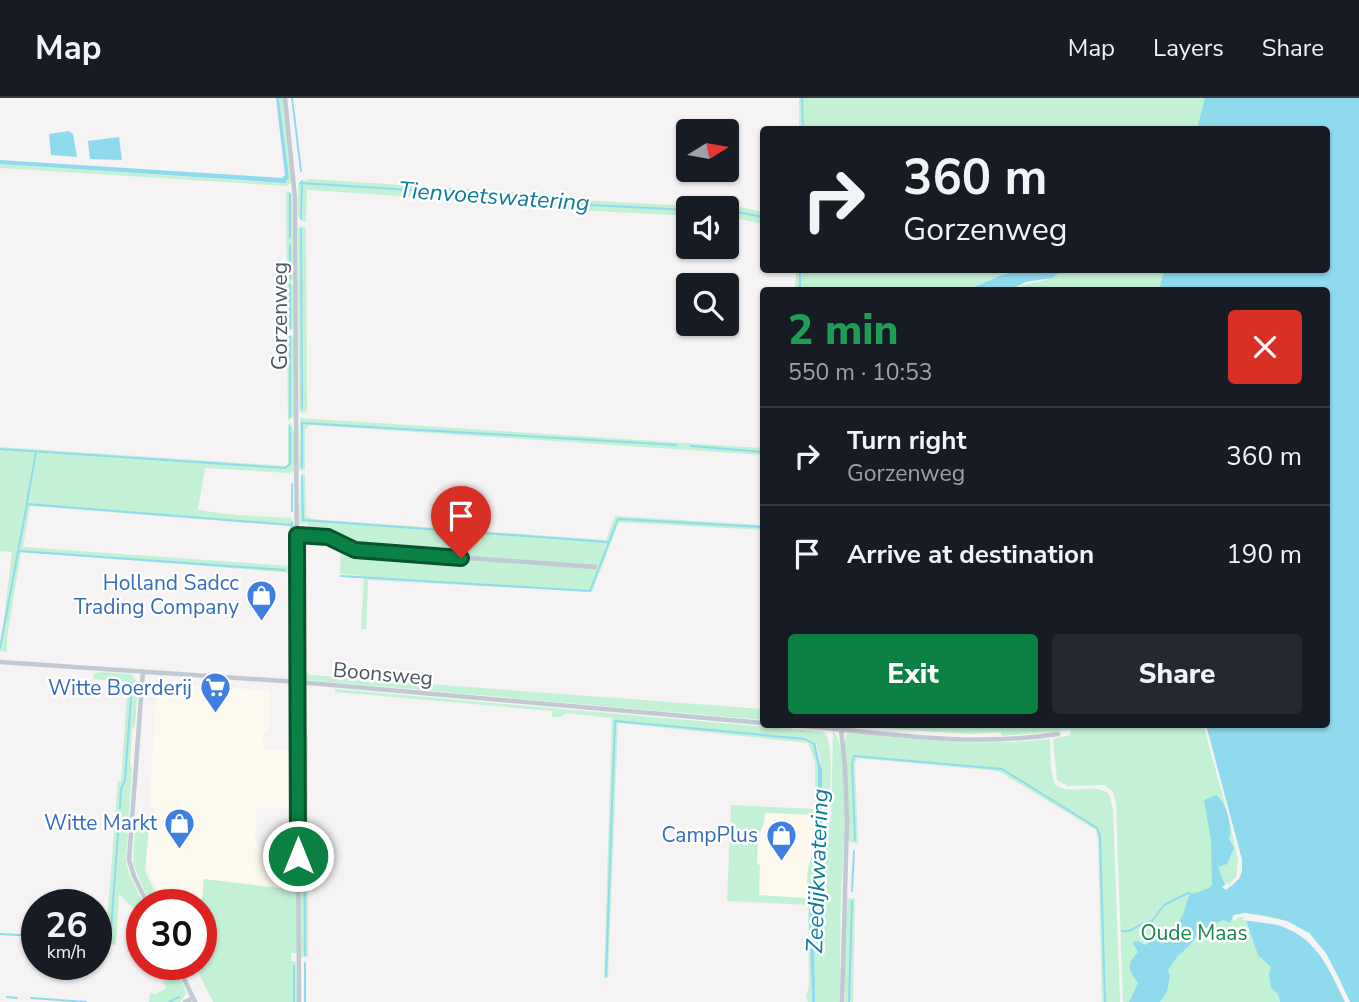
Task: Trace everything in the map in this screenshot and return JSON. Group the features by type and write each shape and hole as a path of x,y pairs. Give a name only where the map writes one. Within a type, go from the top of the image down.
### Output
{"street":[{"name":"Gorzenweg","path":"285,98 295,198 299,1002"},
{"path":"297,535 328,537 355,550 594,567"},
{"name":"Boonsweg","path":"0,662 298,682 760,723"},
{"path":"140,889 129,860 142,671"},
{"path":"830,728 984,741 1020,740 1058,734"},
{"path":"841,729 846,820 842,1002"},
{"path":"185,980 194,1000 185,1002"}],"shaded area":[{"path":"183,685 270,691 270,729 263,733 263,750 294,750 294,808 257,807 255,840 262,849 294,848 294,882 290,889 204,879 203,889 158,889 147,867 149,827 153,827 155,808 149,807 157,687 182,689"},
{"path":"731,805 818,810 818,858 814,868 812,905 727,901"}],"green space":[{"path":"279,98 283,98 292,181 287,186 0,168 0,164 263,182 289,177"},
{"path":"799,98 1207,98 1200,126 799,126"},
{"path":"310,179 676,205 676,215 307,190 306,222 298,216 298,183"},
{"path":"286,191 292,196 293,279 293,329 287,332"},
{"path":"739,207 760,211 760,223 739,219"},
{"path":"300,226 306,228 307,411 303,413 299,412"},
{"path":"796,273 1005,273 973,287 795,287"},
{"path":"1165,273 1162,287 1017,287 1057,275"},
{"path":"287,335 292,335 294,340 294,417 288,420"},
{"path":"300,418 760,448 760,455 310,425 305,430 305,470 299,469"},
{"path":"291,423 294,433 294,471 289,473 205,468 198,510 291,518 295,527 293,563 290,564 289,526 30,506 23,547 290,566 294,573 21,552 7,652 0,651 12,552 0,551 0,447 286,466 288,424"},
{"path":"301,474 305,474 306,516 312,519 606,540 615,516 760,525 760,530 619,522 592,592 368,580 366,629 361,629 364,576 340,574 341,546 308,543 308,523 299,524"},
{"path":"306,614 306,671 309,675 760,709 760,720 307,680 300,674 300,618"},
{"path":"94,674 131,674 138,683 135,726 132,729 126,860 136,889 126,889 126,901 119,894 116,945 112,945 112,889 110,889 128,682 93,679"},
{"path":"335,689 824,732 831,759 827,815 821,819 821,762 816,742 813,744 818,768 818,815 765,813 758,837 759,895 806,898 808,868 813,853 818,851 814,868 811,920 812,1002 808,1002 806,996 809,985 808,905 727,901 731,805 815,809 815,762 808,743 618,723 608,978 604,978 612,718 566,713 561,717 552,717 552,711 335,692"},
{"name":"Oude Maas","path":"881,728 1209,728 1255,896 1359,1002 1123,1002 1116,803 1113,792 1105,785 1068,786 1057,780 1053,739 1070,735 1070,730 1002,736 1001,732 969,734"},
{"path":"833,731 839,742 845,785 840,1002 815,1002 814,922 817,879 822,856 821,825 831,820"},
{"path":"847,734 975,742 1050,739 1051,770 1055,785 1068,789 1096,789 1109,794 1113,810 1120,1002 1102,1002 1096,830 998,771 857,758 858,844 848,841 844,741"},
{"path":"301,736 308,736 308,957 301,957"},
{"path":"139,820 154,821 153,827 149,827 145,871 154,889 144,889 133,864 135,823"},
{"path":"204,879 297,890 297,953 291,953 291,961 296,962 297,1002 213,1002 202,980 217,980 217,889 203,889"},
{"path":"847,898 855,899 853,1002 845,1002"},
{"path":"181,980 186,994 180,1002 149,1002 150,993 156,994 166,988 163,982"}],"water":[{"path":"276,98 279,98 289,177 285,183 0,164 0,160 282,178 285,175"},
{"path":"1205,98 1359,98 1359,1002 1350,1002 1328,959 1309,936 1283,920 1246,913 1234,915 1230,923 1223,920 1200,931 1168,970 1170,976 1167,992 1160,1002 1129,1002 1138,983 1130,967 1138,952 1132,942 1146,945 1171,929 1182,916 1190,895 1212,885 1211,840 1204,800 1216,795 1228,816 1229,839 1234,848 1227,864 1218,867 1225,885 1222,887 1232,886 1241,875 1242,860 1207,728 1330,728 1330,287 1160,287 1163,273 1330,273 1330,126 1198,126"},
{"path":"69,131 73,134 77,157 51,155 49,134"},
{"path":"119,137 122,160 90,159 88,141"},
{"path":"1059,273 1052,278 1026,282 1015,287 974,287 1001,275"},
{"path":"815,742 822,771 822,853 814,906 815,1002 812,1002 810,907 818,858 818,768 813,744"},
{"path":"1246,920 1283,927 1309,943 1329,969 1345,1002 1280,1002 1278,994 1271,988 1271,967 1258,955"}],"pier":[{"path":"1204,728 1207,728 1242,860 1239,879 1226,890 1222,887 1236,877 1238,860"},
{"path":"1246,913 1287,921 1309,933 1326,953 1350,1002 1345,1002 1325,961 1310,942 1279,925 1242,920 1245,917 1236,918 1237,921 1232,919 1234,915"}],"waterway":[{"path":"292,98 301,171"},
{"name":"Zeedijkwatering","path":"802,98 803,126"},
{"path":"301,219 302,181"},
{"name":"Tienvoetswatering","path":"300,183 676,209"},
{"path":"290,194 290,237"},
{"name":"Tienvoetswatering","path":"739,212 760,216"},
{"path":"301,229 302,409"},
{"path":"290,245 290,279"},
{"name":"Zeedijkwatering","path":"800,273 800,287"},
{"path":"290,285 290,329"},
{"path":"290,337 290,417"},
{"path":"302,422 302,467"},
{"path":"302,423 676,445"},
{"path":"0,449 285,468 290,464 290,427"},
{"path":"691,446 760,452"},
{"path":"27,502 36,452"},
{"path":"302,477 303,520 608,542"},
{"path":"292,484 292,511"},
{"path":"0,648 27,504 292,525"},
{"path":"341,576 590,591 618,519 760,527"},
{"path":"292,522 292,562"},
{"path":"18,551 285,570"},
{"path":"303,576 303,606"},
{"path":"303,617 303,629"},
{"path":"303,635 303,675"},
{"path":"120,808 121,789 125,780 132,683"},
{"path":"606,976 615,721 805,739 814,744"},
{"path":"304,742 305,955"},
{"path":"855,840 854,756 1002,769 1097,828 1100,836 1105,1002"},
{"path":"112,915 119,821"},
{"path":"852,891 854,851"},
{"path":"1122,931 1130,931 1152,921 1164,905 1188,893 1192,894"},
{"path":"849,1002 852,901"},
{"path":"0,934 21,935"},
{"path":"305,963 305,1002"},
{"path":"294,966 294,1002"},
{"path":"7,997 17,998"},
{"path":"169,1002 179,997"},
{"path":"31,998 86,1002"}],"place":[{"name":"Holland Sadcc Trading Company","path":"262,622"},
{"name":"Witte Boerderij","path":"215,715"},
{"name":"Witte Markt","path":"180,850"},
{"name":"CampPlus","path":"781,862"}],"route":[{"path":"298,856 297,535 328,537 355,550 461,558"}]}
